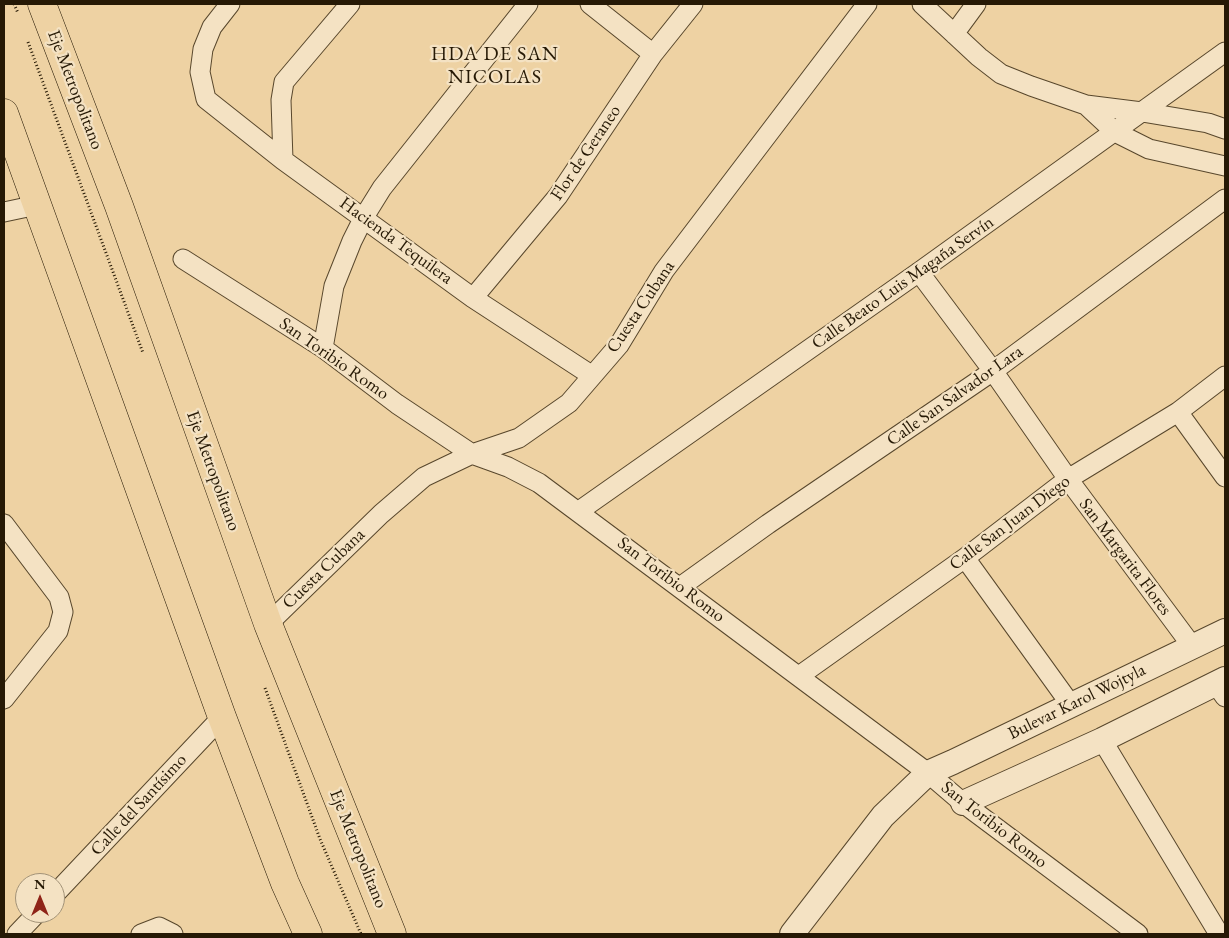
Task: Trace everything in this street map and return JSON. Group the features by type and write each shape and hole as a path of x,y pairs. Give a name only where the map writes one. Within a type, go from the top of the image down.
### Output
{"main road":[{"name":"Eje Metropolitano","path":"42,4 119,206 268,624 392,934"},
{"path":"5,120 222,717 285,883 308,934"}],"street":[{"name":"Hacienda Tequilera","path":"230,4 212,27 203,49 200,72 206,99 283,160 473,298 591,375"},
{"path":"283,160 281,100 284,82 350,4"},
{"path":"323,348 334,286 352,241 364,218 382,188 528,4"},
{"path":"590,4 653,54"},
{"name":"Flor de Geraneo","path":"473,298 558,196 653,54 694,4"},
{"name":"Cuesta Cubana","path":"268,624 381,514 424,477 472,454 519,438 569,403 618,345 664,270 867,4"},
{"path":"922,4 979,57 1001,74 1086,105 1142,112 1225,128"},
{"path":"954,34 976,4"},
{"name":"Calle Beato Luis Magaña Servín","path":"579,511 920,272 1225,52"},
{"path":"1086,105 1115,132 1149,149 1225,166"},
{"name":"Calle San Salvador Lara","path":"680,587 768,524 993,371 1225,199"},
{"path":"4,212 37,204"},
{"name":"San Toribio Romo","path":"183,259 323,348 397,404 472,454 508,466 539,483 579,511 928,772 963,803 1138,934"},
{"name":"San Margarita Flores","path":"920,272 993,371 1068,479 1192,646"},
{"name":"Calle San Juan Diego","path":"799,676 965,558 1068,479 1178,412 1225,376"},
{"path":"1178,412 1225,478"},
{"path":"4,524 59,597 63,612 58,631 4,699"},
{"path":"965,558 1071,705"},
{"name":"Bulevar Karol Wojtyla","path":"928,772 953,762 1225,631"},
{"path":"963,803 1222,686"},
{"name":"Calle del Santísimo","path":"65,883 222,717"},
{"path":"1102,740 1219,934"},
{"path":"792,934 883,816 928,772"},
{"path":"17,934 27,923"},
{"path":"141,934 159,927 172,934"}],"district":[{"name":"HDA DE SAN NICOLAS","path":"495,66"}]}
